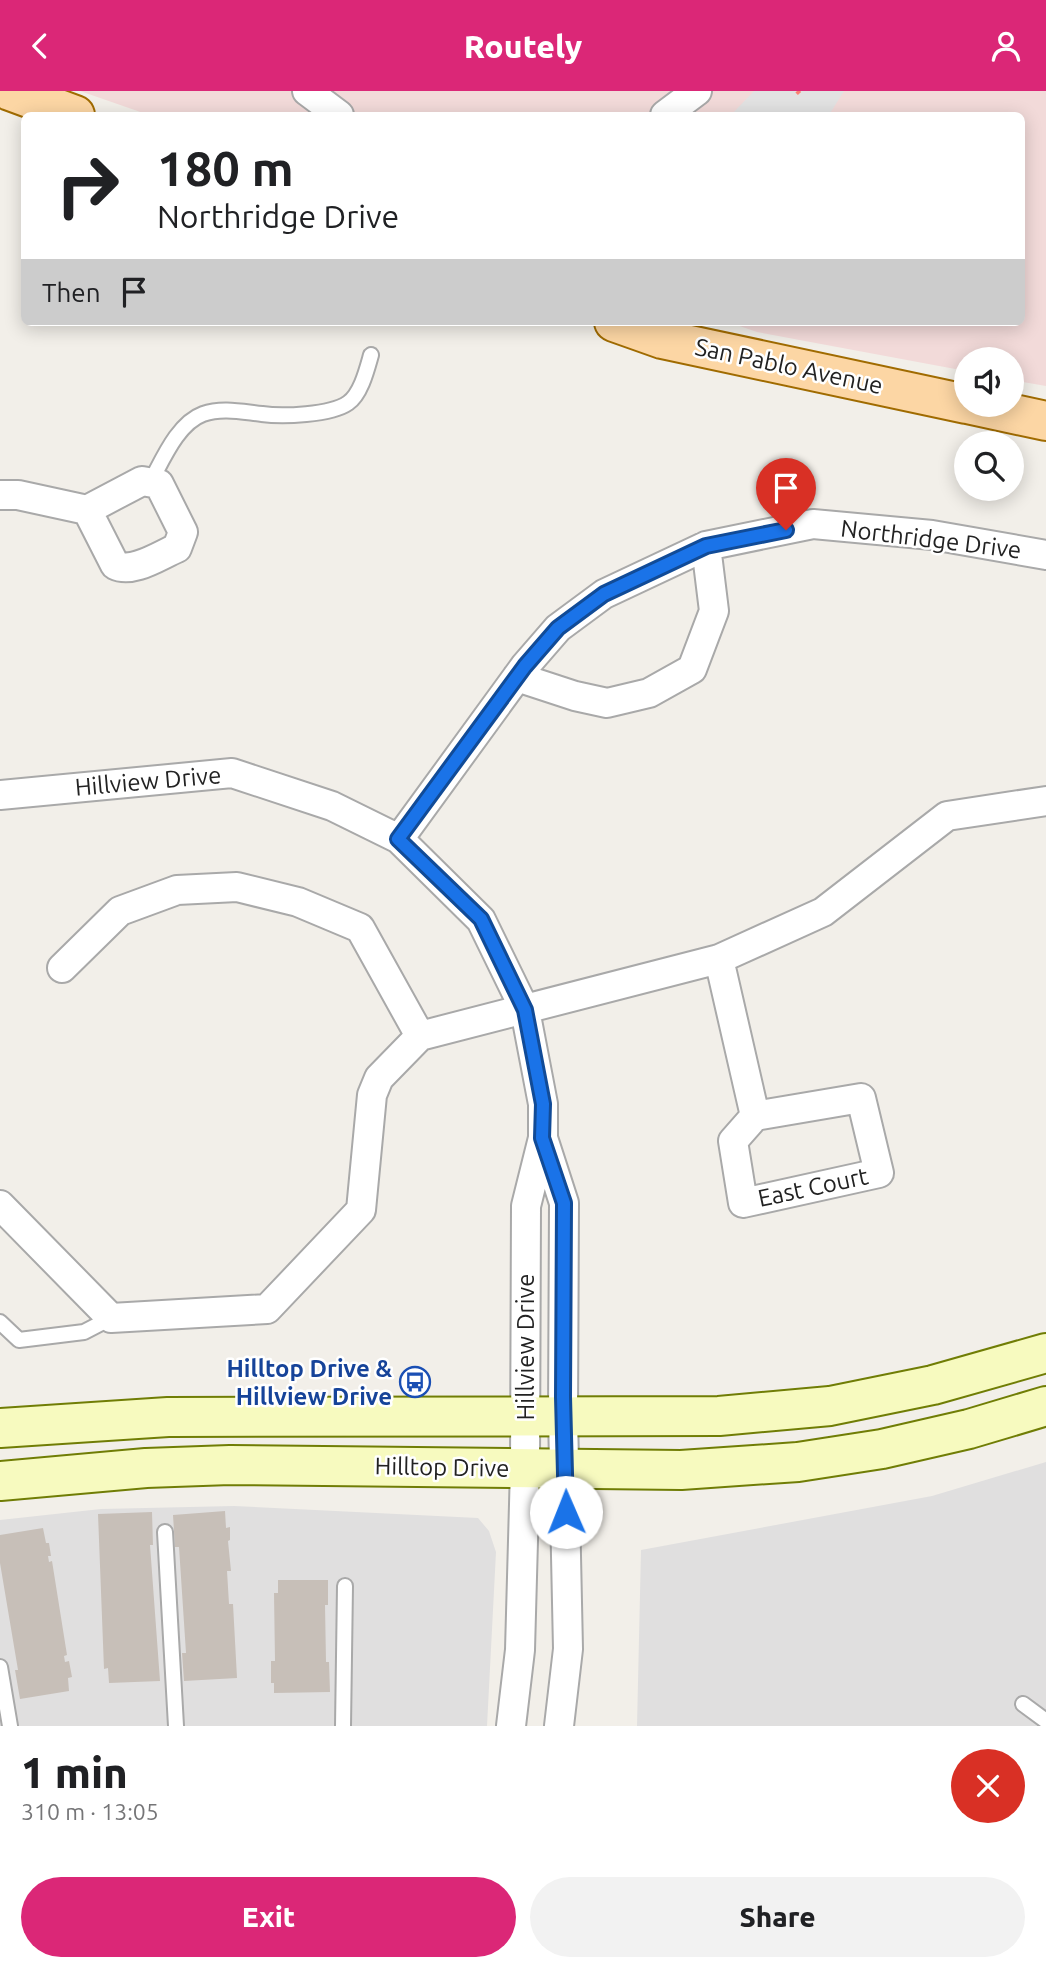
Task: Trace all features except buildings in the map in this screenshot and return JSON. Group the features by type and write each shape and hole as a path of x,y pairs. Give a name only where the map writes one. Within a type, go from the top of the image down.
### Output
{"main road":[{"path":"10,91 67,112"},
{"path":"0,115 21,123"},
{"name":"San Pablo Avenue","path":"625,326 662,339 954,401"},
{"name":"San Pablo Avenue","path":"1024,416 1046,421"},
{"name":"Hilltop Drive","path":"0,1428 181,1416 719,1416 830,1406 933,1385 1046,1353"},
{"name":"Hilltop Drive","path":"0,1481 146,1468 230,1465 681,1470 798,1462 882,1449 969,1429 1046,1406"}],"street":[{"path":"307,91 336,112"},
{"path":"669,112 697,91"},
{"path":"0,495 18,495 86,510 142,481 151,481 159,484 183,531 177,548 130,568 118,568 86,510"},
{"name":"Northridge Drive","path":"398,839 517,677 558,628 604,594 706,546 813,524 932,535 1046,555"},
{"path":"517,677 575,696 607,703 649,693 692,669 714,611 706,546"},
{"name":"Hillview Drive","path":"0,795 232,773 332,806 398,839 481,919 525,1010 543,1104 542,1138 526,1206 525,1468 520,1650 511,1726"},
{"path":"0,1205 111,1318 267,1309 361,1210 372,1095 379,1078 420,1036 719,959 823,912 947,816 1046,801"},
{"path":"62,968 120,911 177,890 237,887 298,902 360,928 420,1036"},
{"path":"719,959 755,1116"},
{"name":"East Court","path":"861,1098 879,1173 743,1203 733,1142 755,1116 861,1098"},
{"name":"Hillview Drive","path":"542,1138 564,1203 563,1416 568,1649 559,1726"}],"lane":[{"path":"151,481 184,426 202,414 227,410 281,417 316,413 348,403 364,380 371,355"},
{"path":"0,1322 19,1340 84,1332 111,1318"},
{"path":"164,1532 176,1726"},
{"path":"342,1726 345,1586"},
{"path":"0,1667 10,1726"},
{"path":"1023,1704 1046,1721"}],"shaded area":[{"path":"80,91 1046,91 1046,386 1024,382 1024,347 954,347 954,369 757,332 740,326 1025,326 1025,112 140,112"},
{"path":"754,91 844,91 831,112 734,112"},
{"path":"1046,1462 1046,1726 637,1726 641,1550 932,1496"},
{"path":"234,1506 478,1518 489,1531 496,1552 487,1726 0,1726 0,1520 101,1509"}],"place":[{"name":"Hilltop Drive & Hillview Drive","path":"415,1382"}],"route":[{"path":"566,1512 563,1397 564,1203 542,1138 543,1104 525,1010 481,919 398,839 525,666 558,628 604,594 706,546 786,530"}]}
